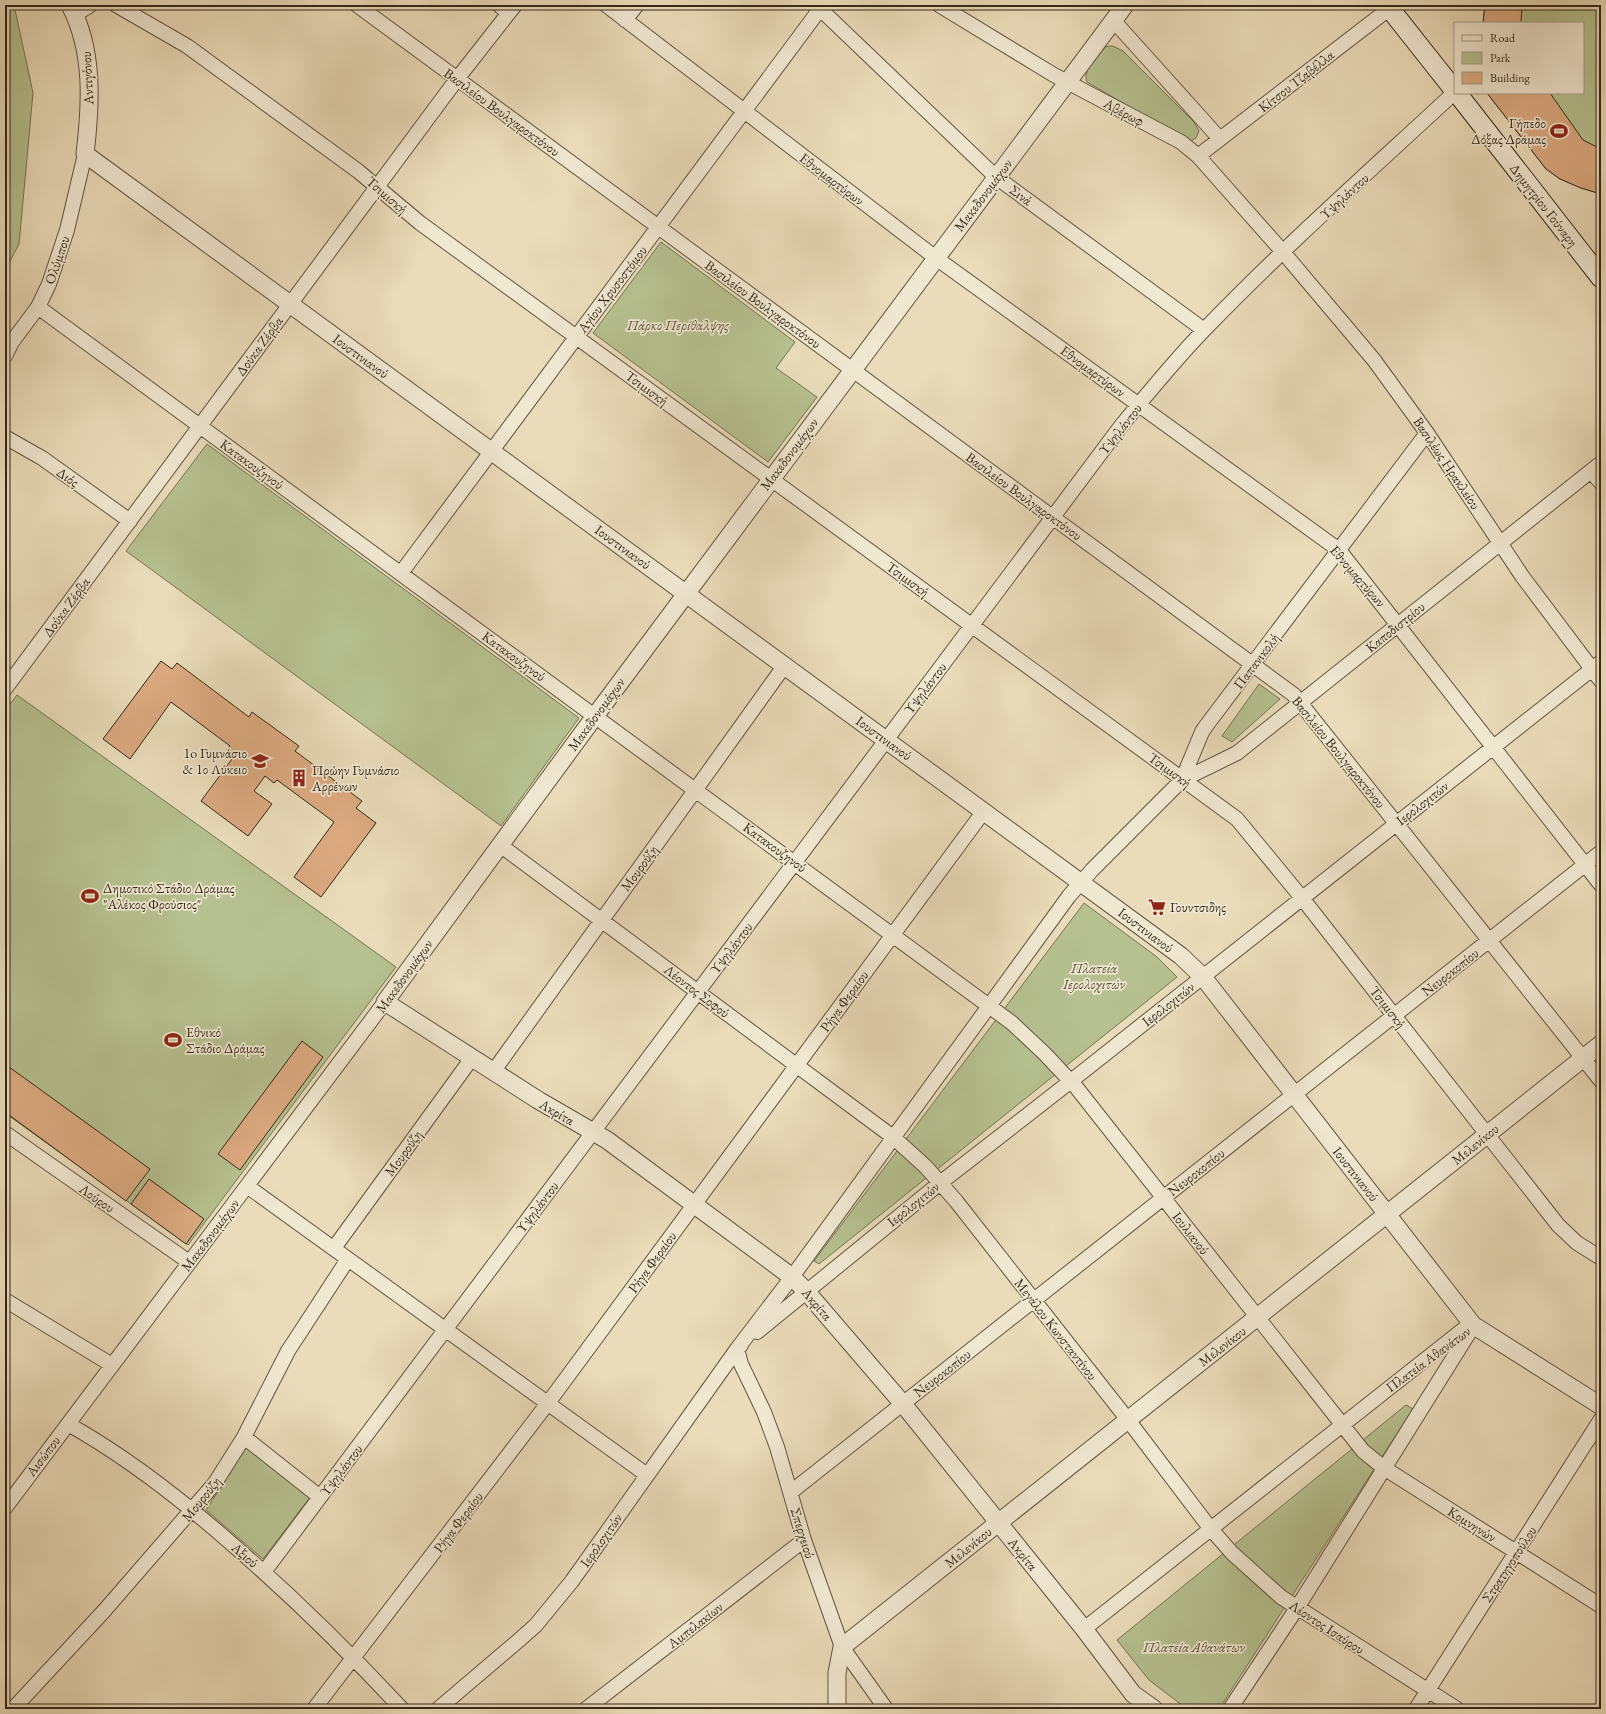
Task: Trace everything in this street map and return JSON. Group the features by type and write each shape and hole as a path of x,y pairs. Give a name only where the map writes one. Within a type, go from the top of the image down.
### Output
{"main road":[{"name":"Δημητρίου Γούναρη","path":"1390,6 1454,89"},
{"name":"Δημητρίου Γούναρη","path":"1458,94 1601,278"}],"street":[{"name":"Τσιμισκή","path":"116,5 187,46 378,186 420,223 1242,823 1562,1229 1577,1243 1601,1258"},
{"name":"Βασιλείου Βουλγαροκτόνου","path":"357,5 1290,691 1301,702 1601,1081"},
{"name":"Εθνομαρτύρων","path":"606,5 936,258 1339,550 1601,885"},
{"path":"625,20 637,5"},
{"name":"Αβέρωφ","path":"939,5 1068,81 1180,142 1198,156 1283,252"},
{"name":"Μακεδονομάχων","path":"68,1424 385,1002 686,593 1125,5"},
{"name":"Αγίου Χρυσοστόμου","path":"401,573 744,112 820,6"},
{"name":"Σινά","path":"820,6 996,177 1204,330"},
{"name":"Κίτσου Τζαβέλλα","path":"1198,156 1390,6"},
{"name":"Αντιγόνου","path":"77,8 88,64 90,96 85,154"},
{"name":"Δούκα Ζέρβα","path":"5,689 10,674 130,521 457,79 507,8"},
{"path":"1113,20 1220,139"},
{"name":"Υψηλάντου","path":"264,1572 1139,404 1168,369 1204,330 1283,252 1454,94"},
{"name":"Ιουστινιανού","path":"85,154 1167,945 1202,977 1473,1325 1601,1406"},
{"name":"Ολύμπου","path":"5,356 12,342 38,307 49,284 65,238 85,154"},
{"name":"Βασιλέως Ηρακλείου","path":"1283,252 1374,360 1427,433 1522,576 1597,665 1601,681"},
{"name":"Κατακουζηνού","path":"38,307 990,1005"},
{"name":"Παπανικολή","path":"1080,882 1182,780 1202,732 1427,433"},
{"name":"Διός","path":"5,437 42,458 130,521"},
{"path":"1596,467 1601,484"},
{"name":"Καποδιστρίου","path":"1182,780 1237,753 1596,467"},
{"name":"Ιερολοχιτών","path":"737,1349 940,1182 1071,1081 1597,665"},
{"name":"Μουρούζη","path":"493,1072 785,666"},
{"name":"Ρήγα Φεραίου","path":"314,1709 355,1658 548,1403 984,812"},
{"name":"Λέοντος Σοφού","path":"500,845 602,919 893,1137"},
{"name":"Νευροκοπίου","path":"791,1492 1601,852"},
{"name":"Ιερολοχιτών","path":"438,1709 536,1625 572,1581 737,1349 792,1277 1080,882"},
{"name":"Ακρίτα","path":"385,1002 493,1072 607,1140 792,1277 806,1291 902,1404 1084,1629 1144,1707"},
{"name":"Ιουλιανού","path":"990,1005 1044,1053 1071,1081 1341,1425 1363,1451 1384,1468"},
{"name":"Μελενίκου","path":"842,1647 1601,1044"},
{"name":"Μουρούζη","path":"334,1248 472,1058"},
{"name":"Λούρου","path":"5,1133 189,1262"},
{"name":"Μεγάλου Κωνσταντίνου","path":"893,1137 940,1182 1128,1420 1210,1528"},
{"path":"247,1186 647,1475"},
{"name":"Μουρούζη","path":"13,1709 104,1611 215,1483 244,1438 288,1352 348,1259"},
{"path":"5,1300 112,1365"},
{"name":"Πλατεία Αθανάτων","path":"1084,1629 1341,1425 1470,1325 1473,1325"},
{"name":"Πλατεία Αθανάτων","path":"1230,1709 1297,1608 1473,1325"},
{"name":"Σπερχειού","path":"737,1349 741,1364 764,1412 791,1492 804,1540 842,1647 886,1709"},
{"name":"Στρατηγοπούλου","path":"1416,1709 1601,1419"},
{"name":"Αισώπου","path":"5,1508 68,1424"},
{"name":"Αξιού","path":"68,1424 135,1467 193,1510 264,1572 355,1658 402,1709"},
{"path":"244,1438 320,1497"},
{"name":"Κομνηνών","path":"1384,1468 1601,1606"},
{"name":"Λέοντος Ισαύρου","path":"1210,1528 1242,1563 1281,1597 1457,1709"},
{"name":"Αμπελακίων","path":"586,1709 804,1540"},
{"path":"837,1709 838,1673 842,1647"}],"green space":[{"path":"5,5 14,5 33,93 19,244 5,271"},
{"name":"Γήπεδο Δόξας Δράμας","path":"1485,5 1601,5 1601,194 1581,188 1560,179 1546,169 1488,94 1584,94 1584,22 1483,22"},
{"path":"1113,46 1123,51 1194,122 1199,131 1196,138 1191,141 1183,138 1087,82 1086,74 1094,59 1105,47"},
{"name":"Πάρκο Περίθαλψης","path":"661,242 795,342 776,368 817,397 768,462 593,333"},
{"path":"207,444 579,718 501,826 126,551"},
{"path":"1259,684 1280,699 1232,742 1222,736"},
{"name":"Εθνικό Στάδιο Δράμας","path":"17,695 396,967 188,1245 5,1113 5,711"},
{"name":"Πλατεία Ιερολοχιτών","path":"1084,903 1157,957 1177,977 819,1264 814,1261"},
{"name":"Πλατεία Αθανάτων","path":"1406,1405 1413,1409 1219,1709 1187,1709 1149,1680 1117,1640"},
{"path":"247,1446 311,1496 263,1559 206,1510"}],"building":[{"path":"1485,5 1522,5 1521,22 1483,22"},
{"path":"1488,94 1551,94 1583,140 1601,149 1601,194 1581,188 1560,179 1546,169"},
{"name":"Πρώην Γυμνάσιο Αρρένων","path":"161,661 172,669 177,663 249,717 252,712 299,746 295,751 362,801 356,808 376,823 321,897 294,877 334,822 277,780 274,783 265,776 254,791 272,804 248,836 201,801 235,755 227,750 230,746 171,702 130,759 103,739"},
{"path":"302,1041 323,1057 240,1170 218,1154"},
{"path":"5,1064 150,1169 126,1201 5,1112"},
{"path":"149,1179 204,1219 186,1244 131,1204"}],"place":[{"name":"Γήπεδο Δόξας Δράμας","path":"1559,131"},
{"name":"1o Γυμνάσιο & 1ο Λύκειο","path":"260,761"},
{"name":"Πρώην Γυμνάσιο Αρρένων","path":"299,778"},
{"name":"Δημοτικό Στάδιο Δράμας \"Αλέκος Φρούσιος\"","path":"90,896"},
{"name":"Γουντσιδης","path":"1157,907"},
{"name":"Εθνικό Στάδιο Δράμας","path":"173,1040"}]}
